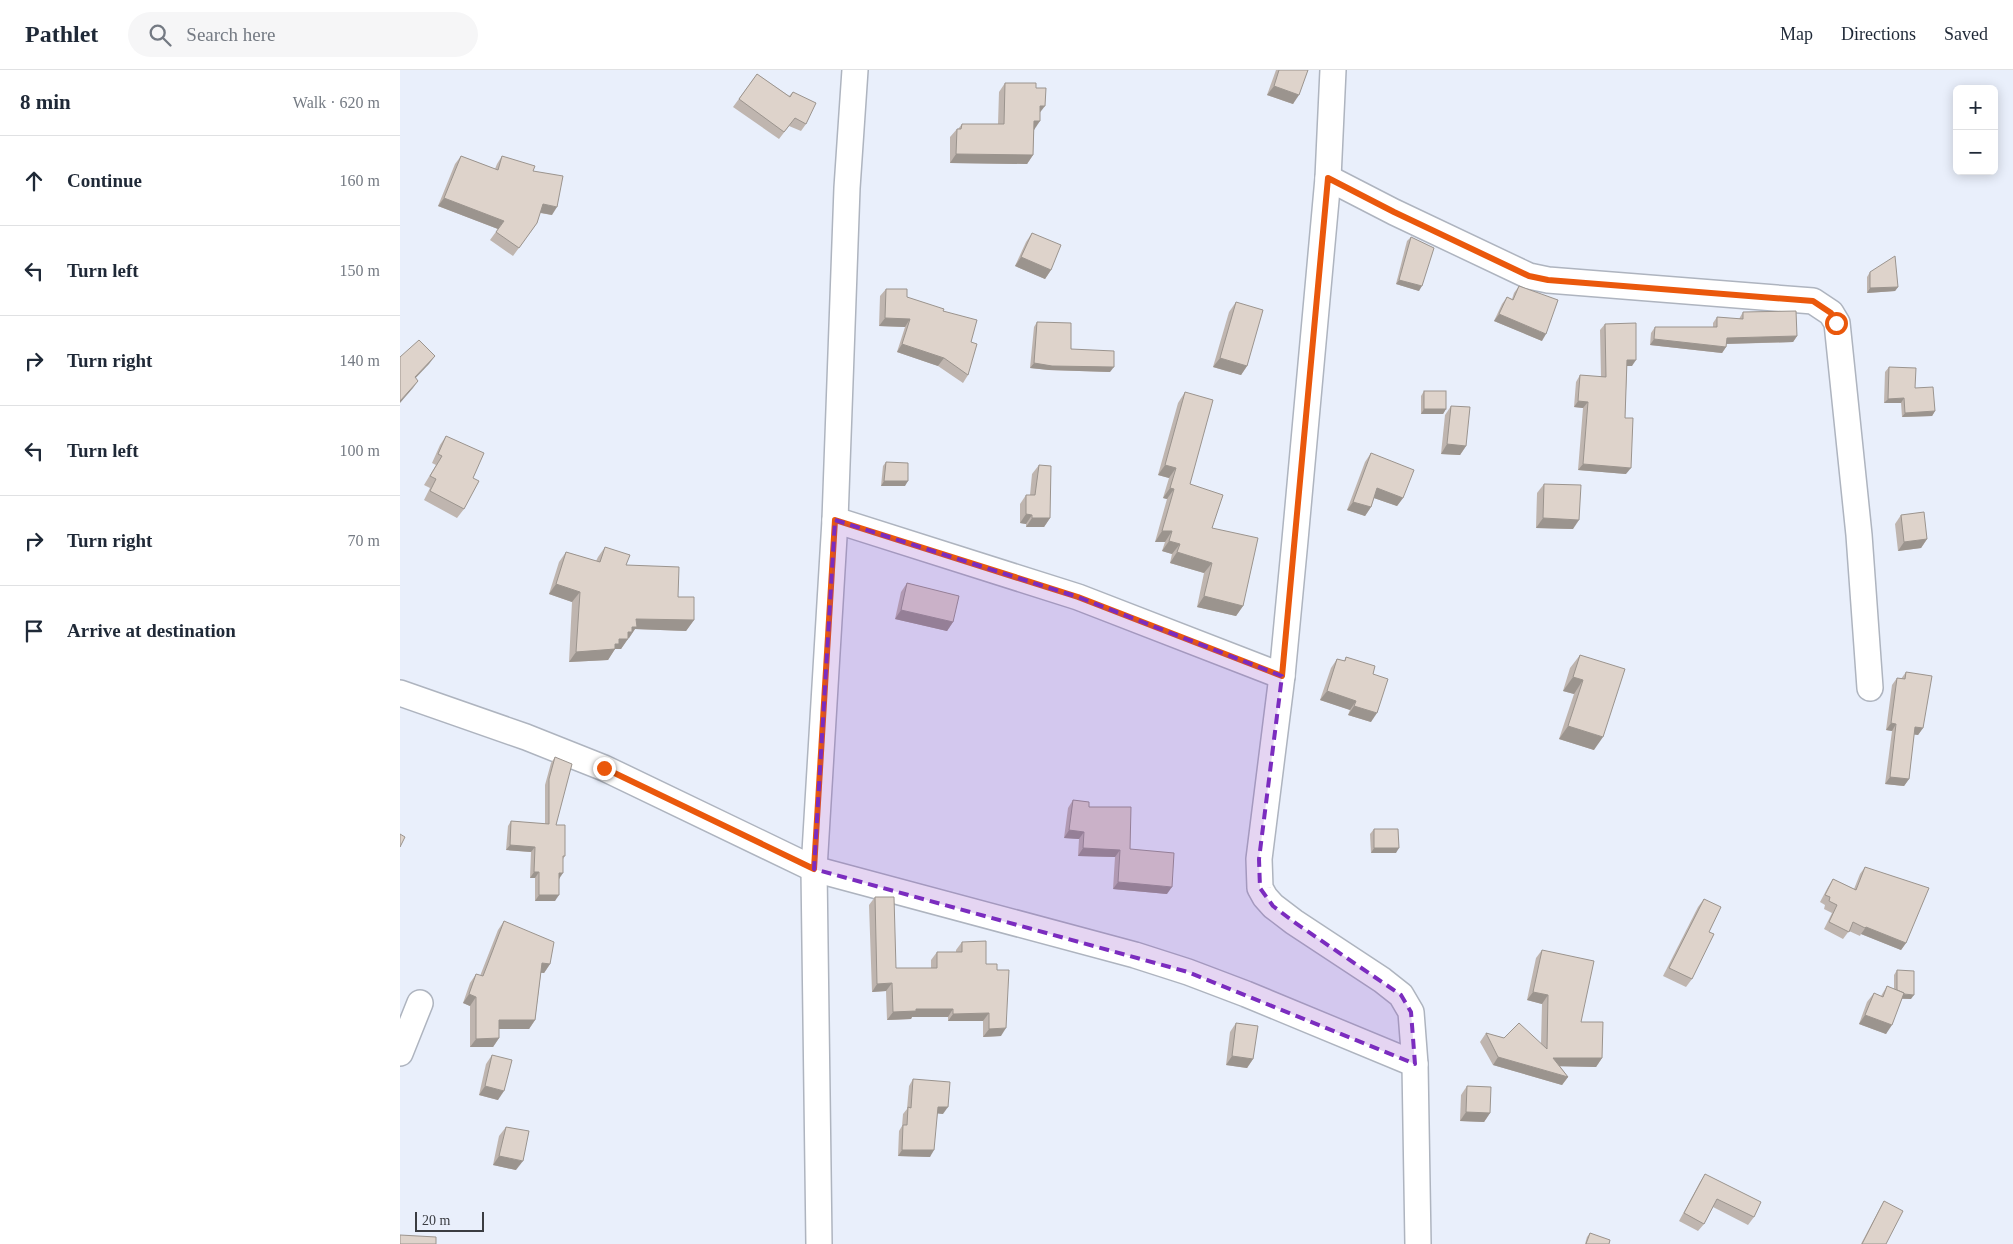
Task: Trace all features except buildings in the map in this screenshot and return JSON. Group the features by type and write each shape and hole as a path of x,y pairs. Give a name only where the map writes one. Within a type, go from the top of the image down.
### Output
{"street":[{"path":"819,1244 814,869 835,520 847,188 855,70"},
{"path":"1333,70 1328,178 1282,676 1259,859 1260,888 1273,906 1294,922 1382,980 1401,995 1412,1012 1418,1244"},
{"path":"1328,178 1394,212 1529,276 1548,280 1813,301 1831,313 1836,323 1859,536 1870,688"},
{"path":"835,520 1078,597 1282,676"},
{"path":"400,693 526,737 604,768 814,869 1144,958 1246,994 1414,1064"},
{"path":"400,1053 420,1003"}],"highlighted area":[{"path":"835,520 1078,597 1282,676 1259,859 1260,888 1273,906 1294,922 1401,995 1411,1012 1415,1064 1188,972 814,869"}],"route":[{"path":"604,768 814,869 835,520 1078,597 1282,676 1328,178 1394,212 1529,276 1548,280 1813,301 1831,313 1836,323"}]}
